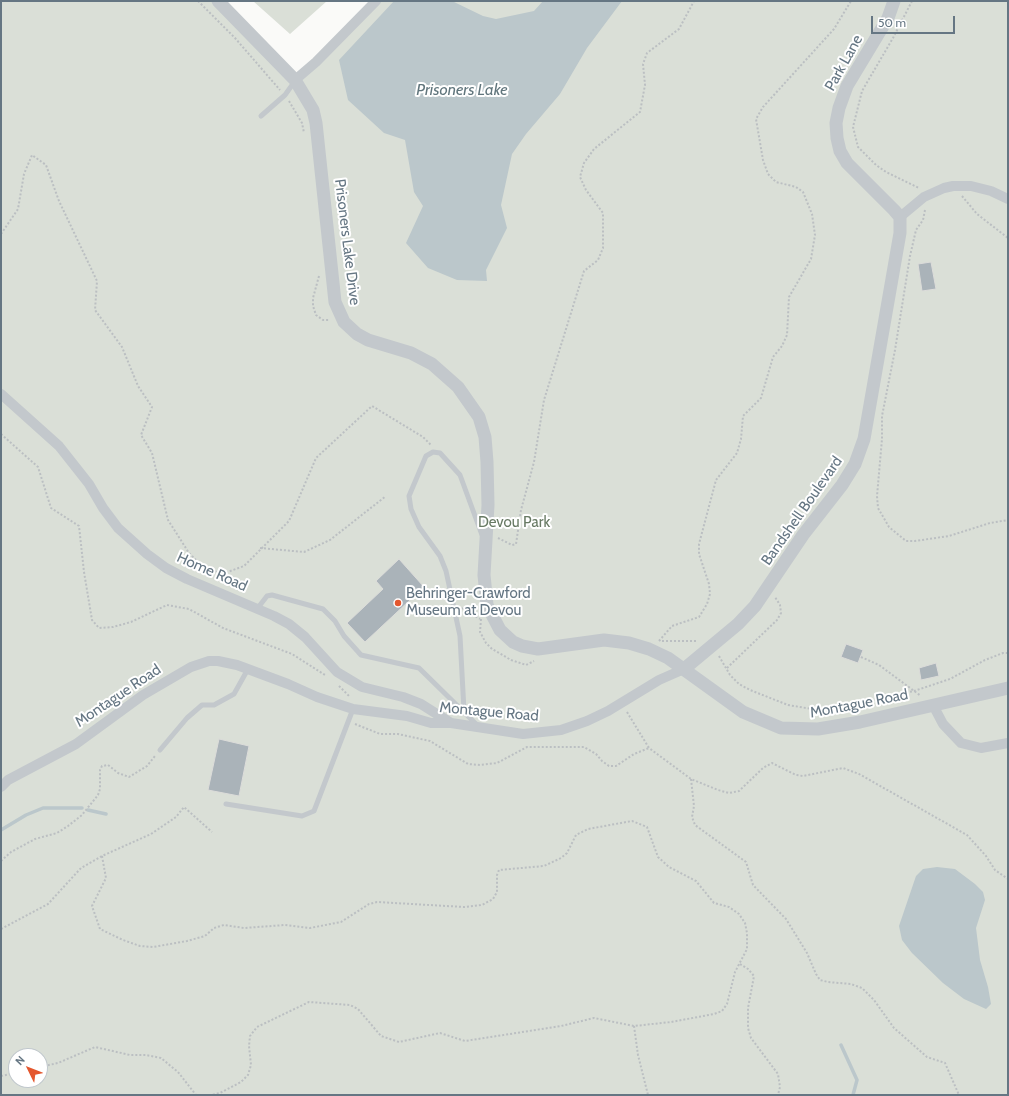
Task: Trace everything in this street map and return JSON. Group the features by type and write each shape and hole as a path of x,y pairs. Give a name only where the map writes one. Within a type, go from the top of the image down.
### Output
{"street":[{"name":"Prisoners Lake Drive","path":"218,1 295,80 310,104 316,123 332,277 339,314 344,322 357,334 368,340 411,353 432,364 448,377 468,399 478,417 485,437 487,462 481,524 486,544 484,575 487,605 500,630 513,642 522,646 538,649 604,640 629,643 657,652 684,669"},
{"path":"295,80 316,62 376,1"},
{"name":"Park Lane","path":"894,1 888,18 847,86 839,108 836,123 840,151 847,163 900,217"},
{"path":"900,217 924,197 944,188 953,186 971,186 991,191 1008,199"},
{"name":"Bandshell Boulevard","path":"684,669 721,638 755,606 803,535 842,485 855,464 864,439 868,420 900,233 900,217"},
{"name":"Home Road","path":"1,394 59,446 89,484 107,513 130,540 166,568 187,579 289,624 305,637 337,672 362,687 403,697 420,704 451,723"},
{"name":"Montague Road","path":"1,787 8,780 76,744 143,695 191,667 209,661 218,661 248,669 317,697 353,709 407,716 431,723 451,723 523,734 561,730 587,721 625,702 660,680 684,669 743,712 781,728 818,729 860,722 1008,688"},
{"path":"933,705 943,724 961,744 980,748 1008,743"}],"lane":[{"path":"261,116 285,95 295,80"},
{"path":"464,711 460,636 446,572 440,556 419,527 409,496 426,456 433,452 440,453 460,475 481,524"},
{"path":"257,609 267,596 272,595 323,609 335,621 351,645 361,655 419,668 480,728"},
{"path":"160,750 187,718 202,706 214,705 234,694 248,669"},
{"path":"226,804 302,816 314,812 353,709"}],"path":[{"path":"198,1 235,38 285,95 294,107 302,123 305,136"},
{"path":"481,524 505,543 512,545 516,544 521,510 534,462 544,400 584,271 598,260 603,248 603,213 586,190 580,177 584,163 594,149 640,112 645,85 643,64 647,54 679,29 694,1"},
{"path":"702,642 691,640 659,641 672,626 699,617 707,604 710,594 709,584 699,554 699,544 716,480 738,453 743,416 761,398 773,357 782,346 787,335 789,297 811,259 815,235 812,214 804,192 776,182 768,174 763,160 756,119 763,107 834,29 851,1"},
{"path":"912,1 893,38 862,91 853,127 858,147 876,165 886,172 921,189"},
{"path":"1,234 18,209 24,174 32,155 46,165 59,200 96,281 95,310 122,347 138,386 152,407 141,435 152,453 168,520 188,553 202,566 222,574 244,566 260,548 289,521 316,458 372,406 423,437 440,453"},
{"path":"953,186 977,214 1008,238"},
{"path":"927,204 923,220 916,230 910,256 895,350 882,416 882,439 877,496 878,508 888,527 906,541 949,536 990,523 1008,520"},
{"path":"320,273 313,298 313,306 316,315 323,320 330,320 333,324"},
{"path":"1,434 38,467 51,508 79,526 84,572 92,620 99,628 113,627 131,622 167,605 189,609 223,628 292,654 329,678"},
{"path":"260,548 304,552 330,540 386,496"},
{"path":"465,610 481,620"},
{"path":"481,613 480,625 482,637 498,654 526,665 539,658"},
{"path":"716,652 730,675 739,684 768,699 788,706 812,709 838,707 914,691 950,679 986,660 1003,653 1008,654"},
{"path":"861,657 879,665 933,705"},
{"path":"334,682 349,696 353,709"},
{"path":"625,702 628,715 649,748 691,779 730,793 739,791 763,768 772,763 796,775 803,776 843,768 859,774 967,835 976,843 995,870 1008,879"},
{"path":"348,720 362,728 380,734 398,734 430,741 468,764 480,765 497,763 527,747 584,747 596,754 608,766 616,766 634,754 649,748"},
{"path":"1,860 11,852 35,839 57,833 82,815 98,794 100,789 100,770 102,766 108,765 118,773 129,776 146,766 160,750"},
{"path":"691,779 694,806 692,817 695,825 746,862 753,885 786,919 807,953 820,980 851,984 862,988 874,1000 894,1028 927,1057 945,1063 960,1095"},
{"path":"1,929 48,904 81,868 102,856 150,834 176,817 184,807 212,832"},
{"path":"102,856 106,878 92,906 100,929 140,946 153,947 187,942 205,936 214,928 224,925 244,928 285,925 310,928 341,922 369,904 377,902 464,907 482,905 494,898 497,892 497,875 499,870 544,866 561,858 567,853 576,834 588,829 632,821 647,827 658,857 669,867 696,881 714,903 729,907 739,914 745,923 747,933 747,949 730,988 727,1004 722,1011 714,1014 672,1022 634,1026 594,1018 561,1026 465,1041 440,1033 399,1042 381,1036 358,1009 350,1005 309,1002 257,1027 250,1036 249,1046 251,1066 248,1075 241,1082 220,1093 212,1095"},
{"path":"740,964 748,969 754,976 748,1008 748,1028 751,1038 778,1074 780,1087 778,1095"},
{"path":"634,1026 638,1055 648,1095"},
{"path":"48,1065 58,1063 95,1047 130,1055 146,1055 161,1058 178,1072 196,1095"}],"green space":[{"name":"Devou Park","path":"1,1 218,1 295,80 376,1 1008,1 1008,1095 1,1095"},
{"path":"253,1 327,1 290,34"}],"water":[{"name":"Prisoners Lake","path":"394,1 452,1 483,16 496,19 534,11 543,1 622,1 587,48 560,94 526,134 512,154 501,205 507,228 486,270 487,281 457,280 428,268 406,243 423,206 414,192 405,140 384,133 348,100 339,60"},
{"path":"937,867 955,869 983,892 985,900 976,928 980,960 988,987 991,1004 986,1009 964,999 943,983 912,953 902,940 899,926 916,876 923,869"}],"building":[{"path":"931,262 936,289 922,291 918,264"},
{"name":"Behringer-Crawford Museum at Devou","path":"399,559 424,587 365,642 347,623 383,589 376,581"},
{"path":"846,644 863,650 858,663 841,657"},
{"path":"936,663 939,676 921,680 919,668"},
{"path":"219,739 249,746 239,796 208,790"}],"waterway":[{"path":"1,830 26,815 43,808 82,808"},
{"path":"88,810 106,814"},
{"path":"841,1045 857,1080 853,1095"}],"place":[{"name":"Behringer-Crawford Museum at Devou","path":"398,603"}]}
